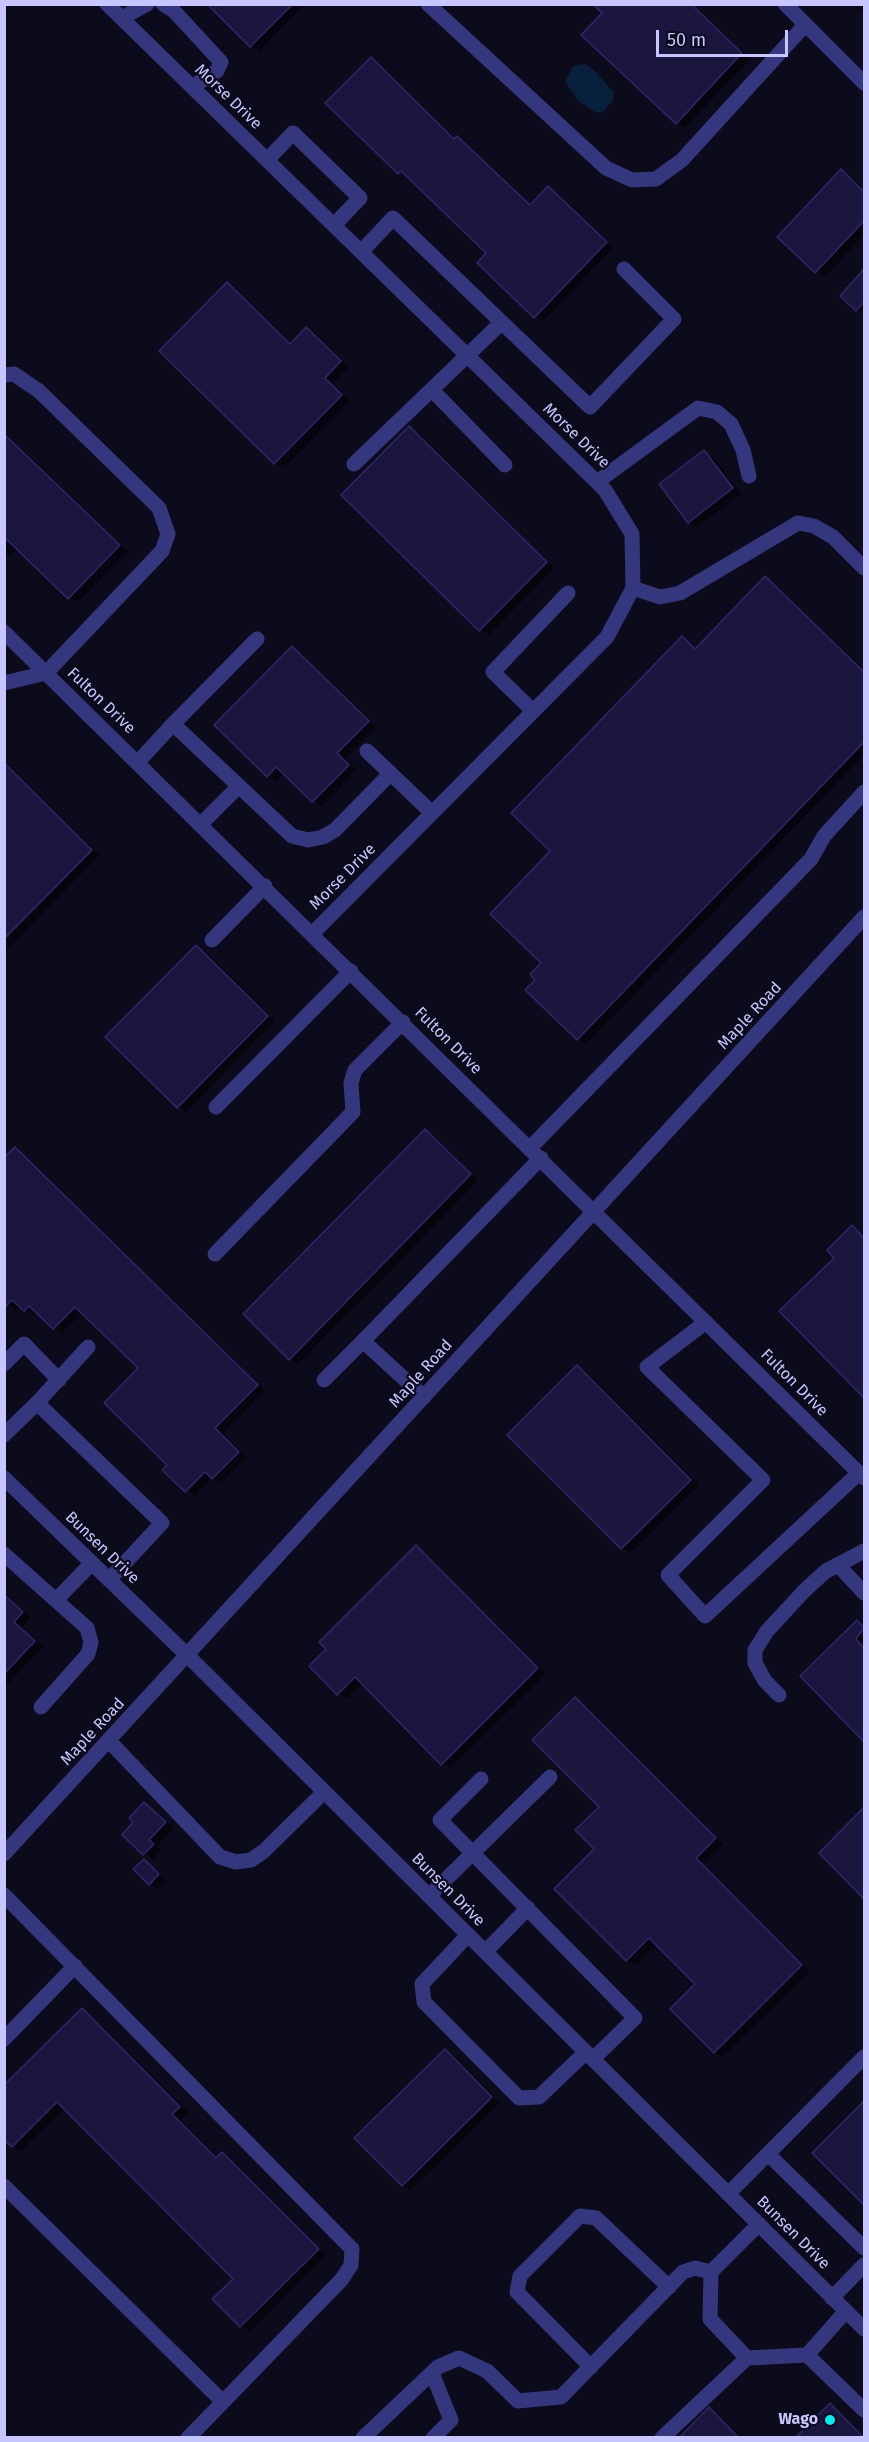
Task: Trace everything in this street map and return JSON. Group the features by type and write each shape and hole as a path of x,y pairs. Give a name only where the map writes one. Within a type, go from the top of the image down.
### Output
{"street":[{"name":"Morse Drive","path":"107,4 605,490 632,534 633,588 607,637 313,933"},
{"path":"122,18 147,4"},
{"path":"163,4 174,11 221,62 217,71 192,87"},
{"path":"428,4 606,168 632,180 656,179 682,160 805,25"},
{"path":"785,4 864,83"},
{"path":"267,160 293,133 360,198 334,225"},
{"path":"361,252 393,218 590,407 674,319 624,269"},
{"path":"354,464 501,323"},
{"path":"4,375 14,374 39,391 159,508 168,534 162,551 46,673 4,683"},
{"path":"432,390 505,465"},
{"path":"597,482 698,408 717,412 731,424 743,450 749,476"},
{"path":"633,588 660,597 680,593 798,523 813,526 833,537 864,568"},
{"path":"533,711 493,672 568,593"},
{"name":"Fulton Drive","path":"4,632 313,933 862,1476"},
{"path":"138,762 257,639"},
{"path":"173,724 292,836 308,840 323,837 335,830 390,774"},
{"path":"367,752 432,813"},
{"path":"201,824 238,787"},
{"path":"324,1380 363,1341 811,859 824,836 864,792"},
{"path":"212,940 265,886"},
{"name":"Maple Road","path":"4,1854 864,917"},
{"path":"216,1107 351,971"},
{"path":"214,1254 353,1112 351,1083 355,1070 403,1022"},
{"path":"706,1322 648,1367 763,1480 668,1575 705,1616 862,1476"},
{"path":"363,1341 424,1397"},
{"path":"4,1364 24,1344 59,1380"},
{"path":"4,1435 39,1401 88,1347"},
{"path":"39,1401 37,1403 162,1523 109,1580"},
{"name":"Bunsen Drive","path":"4,1478 188,1656 864,2329"},
{"path":"779,1695 765,1681 755,1663 755,1650 767,1631 805,1590 826,1571 864,1551"},
{"path":"4,1554 87,1628 91,1642 88,1654 41,1707"},
{"path":"56,1600 92,1563"},
{"path":"838,1565 864,1593"},
{"path":"109,1741 220,1857 236,1862 251,1860 264,1851 324,1792"},
{"path":"429,1896 550,1777"},
{"path":"468,1935 422,1984 424,2002 519,2098 539,2097 635,2018 440,1820 481,1779"},
{"path":"4,1895 352,2249 351,2265 342,2278 188,2438"},
{"path":"485,1952 528,1908"},
{"path":"4,2039 75,1966"},
{"path":"728,2194 864,2057"},
{"path":"768,2154 864,2248"},
{"path":"4,2186 223,2402"},
{"path":"591,2367 517,2292 520,2276 580,2216 596,2218 669,2287"},
{"path":"747,2358 710,2319 711,2272 759,2224"},
{"path":"832,2298 864,2265"},
{"path":"363,2438 432,2373 459,2358 487,2371 518,2401 561,2397 683,2272 695,2268 711,2272"},
{"path":"662,2438 747,2358 807,2355 846,2311"},
{"path":"807,2355 864,2410"},
{"path":"432,2373 451,2420 433,2438"}],"water":[{"path":"585,64 594,70 614,93 613,100 602,113 595,112 578,101 565,81 573,66"}],"building":[{"path":"207,4 293,4 250,47"},
{"path":"593,4 691,4 742,53 676,124 581,35 602,13"},
{"path":"371,57 454,139 457,136 530,205 548,186 607,242 534,318 477,263 486,253 401,171 398,174 325,103"},
{"path":"841,169 864,192 864,221 815,273 777,237"},
{"path":"864,269 864,302 856,311 840,296"},
{"path":"227,282 290,344 306,327 341,361 325,378 342,395 274,464 159,351"},
{"path":"409,426 547,562 479,631 341,495"},
{"path":"4,434 120,545 68,599 4,537"},
{"path":"704,450 733,488 688,523 659,484"},
{"path":"765,576 864,672 864,742 577,1040 525,990 535,980 530,974 541,963 490,914 550,851 511,813 682,636 695,649"},
{"path":"292,646 369,721 337,753 349,765 312,802 276,767 267,777 214,725"},
{"path":"4,763 92,850 4,939"},
{"path":"196,945 268,1016 177,1108 105,1037"},
{"path":"425,1129 471,1174 289,1360 243,1314"},
{"path":"15,1147 258,1385 215,1428 239,1452 212,1479 205,1472 185,1492 162,1470 167,1465 104,1403 138,1368 75,1307 53,1329 29,1306 24,1311 12,1300 4,1308 4,1157"},
{"path":"852,1225 864,1238 864,1398 779,1311 834,1258 827,1250"},
{"path":"577,1365 691,1480 621,1549 507,1435"},
{"path":"416,1545 538,1668 441,1765 355,1677 337,1695 309,1666 326,1649 319,1642"},
{"path":"4,1595 23,1612 14,1622 35,1641 4,1674"},
{"path":"857,1620 864,1628 856,1639 864,1648 864,1742 800,1676"},
{"path":"575,1697 716,1838 696,1858 802,1965 714,2053 670,2009 695,1984 649,1938 626,1961 554,1889 594,1849 575,1830 599,1807 532,1740"},
{"path":"144,1802 166,1822 149,1840 154,1844 143,1855 122,1835 133,1822 129,1818"},
{"path":"864,1807 864,1899 819,1853"},
{"path":"144,1859 159,1874 149,1885 133,1869"},
{"path":"82,2008 180,2107 172,2114 216,2158 222,2152 319,2249 240,2327 212,2299 233,2279 57,2102 12,2147 4,2140 4,2085"},
{"path":"445,2049 492,2097 402,2186 354,2138"},
{"path":"864,2101 864,2205 812,2153"},
{"name":"Wago","path":"830,2403 864,2438 795,2438"},
{"name":"Wago","path":"709,2407 739,2438 679,2438"}],"place":[{"name":"Wago","path":"830,2420"}]}
